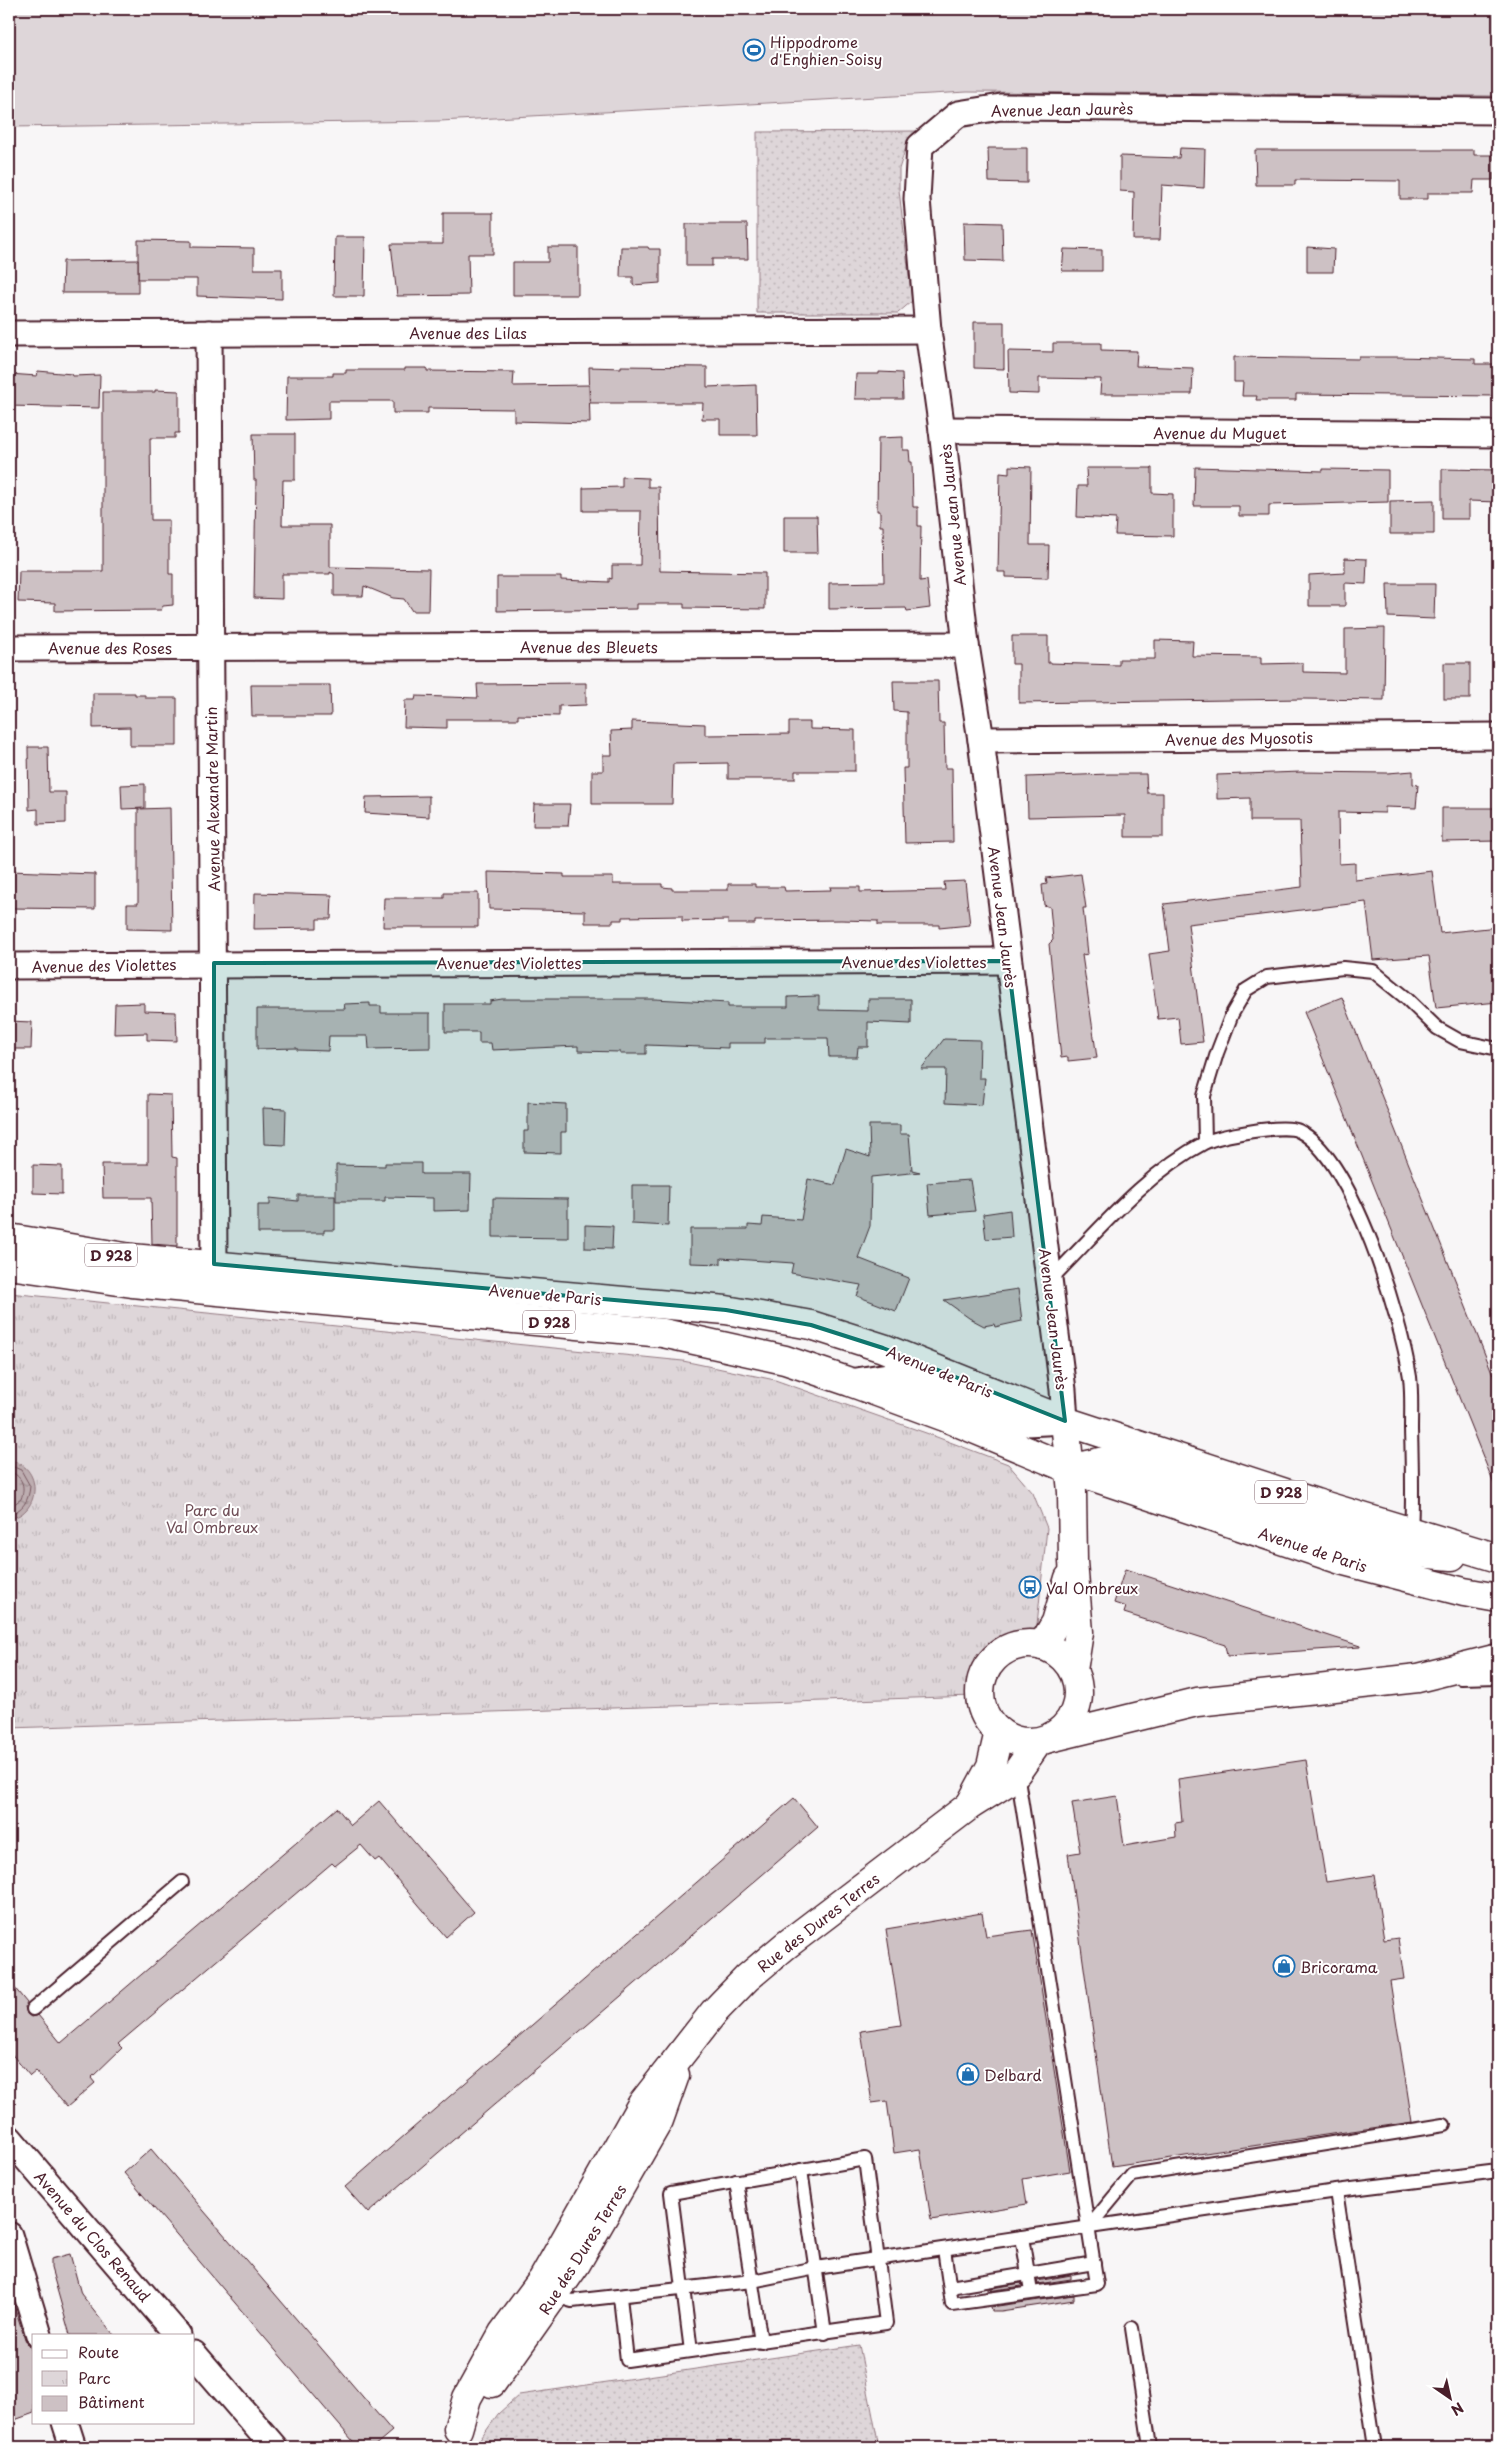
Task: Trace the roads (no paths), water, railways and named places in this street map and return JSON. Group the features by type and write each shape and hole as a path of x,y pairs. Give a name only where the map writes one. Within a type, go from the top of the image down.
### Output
{"main road":[{"name":"Avenue de Paris","path":"9,1238 131,1258 726,1310 811,1325 883,1348 1065,1421 1498,1558"},
{"name":"Avenue de Paris","path":"9,1265 141,1284 663,1333 785,1360 964,1424 1070,1469 1344,1561 1464,1592 1498,1598"},
{"name":"Avenue Jean Jaurès","path":"1065,1421 1070,1469 1073,1562"},
{"path":"1070,1469 1113,1458 1394,1551 1498,1558"},
{"path":"1042,1646 1056,1622 1073,1562"},
{"path":"1073,1562 1079,1632 1073,1670"},
{"path":"1044,1740 1064,1727 1077,1704 1078,1687 1073,1670 1060,1655 1042,1646 1022,1645 1010,1648 999,1655 984,1675 980,1688 983,1711 999,1732 1019,1741 1044,1740 1197,1702 1418,1678 1498,1658"},
{"name":"Rue des Dures Terres","path":"969,1806 992,1766 999,1732"},
{"name":"Rue des Dures Terres","path":"452,2438 549,2287 576,2264 659,2120 683,2055 714,2012 747,1978 785,1946 969,1806 1004,1784 1017,1772 1044,1740"}],"street":[{"name":"Avenue Jean Jaurès","path":"1065,1421 1049,1281 980,740 966,645 942,430 928,330 917,199 920,146 958,114 1001,107 1498,111"},
{"name":"Avenue des Lilas","path":"9,334 928,330"},
{"name":"Avenue Alexandre Martin","path":"209,333 214,963 214,1264"},
{"name":"Avenue du Muguet","path":"942,430 1498,434"},
{"name":"Avenue des Bleuets","path":"211,647 966,645"},
{"name":"Avenue des Roses","path":"9,648 211,647"},
{"name":"Avenue des Myosotis","path":"980,740 1498,736"},
{"name":"Avenue des Violettes","path":"9,966 214,963 1008,961"},
{"name":"Avenue de Paris","path":"850,1382 894,1375 953,1401 1010,1419 1026,1423 1065,1421"},
{"name":"Avenue du Clos Renaud","path":"9,2138 177,2334"},
{"path":"9,2235 39,2334"},
{"path":"195,2355 274,2447"},
{"path":"66,2424 73,2447"}],"lane":[{"path":"1205,1142 1204,1096 1216,1053 1232,1014 1246,990 1267,977 1343,968 1373,971 1405,997 1437,1028 1460,1041 1498,1049"},
{"path":"1049,1281 1146,1182 1205,1142 1269,1128 1298,1130 1319,1145 1346,1185 1375,1253 1403,1338 1410,1379 1413,1503 1411,1532"},
{"path":"1418,1678 1498,1677"},
{"path":"944,2249 952,2304 1097,2284 1017,1772"},
{"path":"33,2009 182,1882"},
{"path":"1088,2227 1132,2175 1444,2125"},
{"path":"620,2297 627,2360 825,2333 886,2323 865,2159 671,2193 691,2351"},
{"path":"800,2170 825,2333"},
{"path":"549,2287 572,2301 752,2281 878,2258 1088,2227 1336,2191 1498,2171"},
{"path":"736,2181 761,2342"},
{"path":"1336,2191 1375,2447"},
{"path":"1022,2237 1031,2292"},
{"path":"950,2287 1094,2263"},
{"path":"1132,2328 1150,2447"}],"water":[{"path":"9,1460 20,1464 28,1470 33,1479 34,1489 28,1508 20,1515 9,1519"}],"place":[{"name":"Hippodrome d'Enghien-Soisy","path":"754,50"},
{"name":"Val Ombreux","path":"1030,1587"},
{"name":"Bricorama","path":"1284,1966"},
{"name":"Delbard","path":"968,2074"}],"park label":[{"name":"Parc du Val Ombreux","path":"212,1518"}]}
